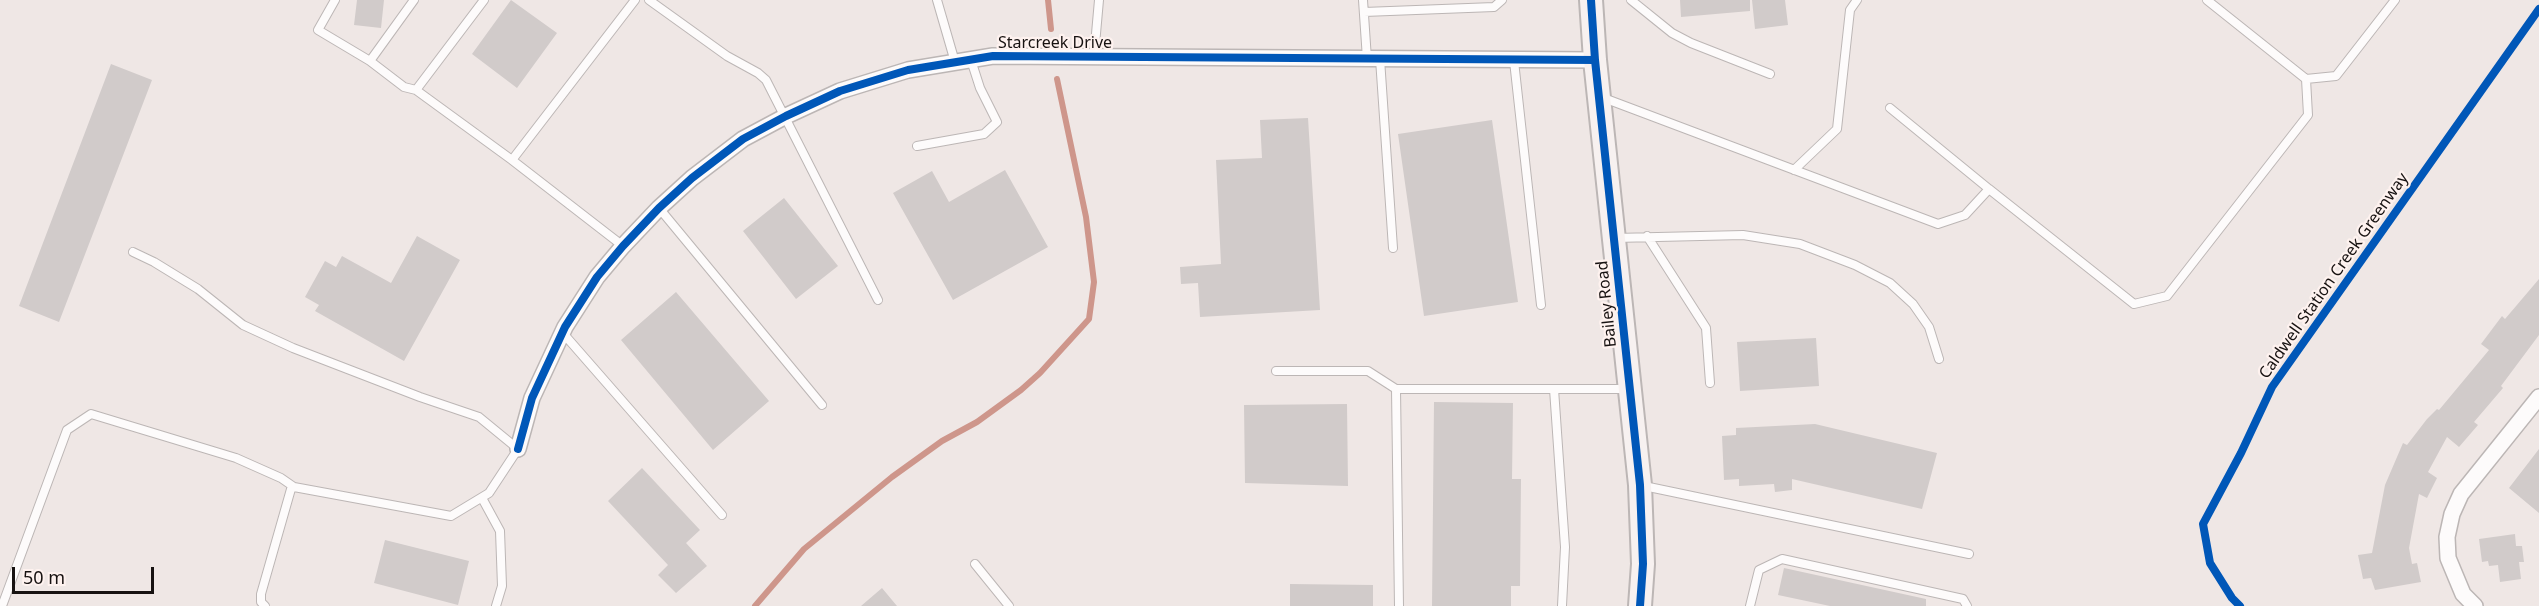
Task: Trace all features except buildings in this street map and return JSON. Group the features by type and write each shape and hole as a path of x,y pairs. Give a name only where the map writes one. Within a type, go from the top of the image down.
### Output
{"street":[{"name":"Bailey Road","path":"1594,1 1595,60 1640,485 1643,556 1640,606"},
{"name":"Starcreek Drive","path":"518,449 532,398 562,332 597,277 623,246 692,178 743,140 786,116 840,91 908,70 993,56 1595,60"},
{"path":"2475,606 2463,594 2448,558 2447,537 2452,514 2462,495 2539,397"}],"lane":[{"path":"335,0 318,30 370,61 404,87 416,90 512,160 623,246"},
{"path":"370,61 414,0"},
{"path":"416,90 484,0"},
{"path":"512,160 635,0"},
{"path":"649,0 727,56 766,80 878,300"},
{"path":"937,0 955,62"},
{"path":"1094,56 1099,0"},
{"path":"1363,0 1374,59 1393,248"},
{"path":"1364,12 1494,7 1502,0"},
{"path":"1631,0 1672,33 1691,43 1770,74"},
{"path":"1794,170 1838,129 1850,10 1857,0"},
{"path":"2207,0 2306,79 2336,76 2395,0"},
{"path":"917,146 984,134 998,122 980,88 971,60"},
{"path":"1514,61 1541,305"},
{"path":"1890,108 2134,304 2167,296 2308,115 2306,79"},
{"path":"1600,96 1938,224 1965,215 1989,189"},
{"path":"659,208 822,405"},
{"path":"1614,238 1743,235 1800,244 1855,265 1890,283 1913,304 1929,327 1939,359"},
{"path":"1647,236 1706,328 1710,383"},
{"path":"2,606 67,430 91,414 236,458 281,478 294,487 451,516 489,493 518,449 479,417 292,348 243,325 198,289 133,252"},
{"path":"562,332 722,515"},
{"path":"1276,371 1368,371 1396,389 1630,389"},
{"path":"1396,389 1399,606"},
{"path":"1554,389 1565,546 1562,606"},
{"path":"1640,485 1969,554"},
{"path":"266,606 261,602 261,594 294,487"},
{"path":"482,498 500,531 502,586 496,606"},
{"path":"1750,606 1760,570 1782,559 1962,599 1967,606"},
{"path":"975,564 1009,606"}],"waterway":[{"path":"1048,0 1051,29"},
{"path":"755,606 804,549 892,477 942,441 977,422 1021,390 1040,373 1089,319 1094,282 1086,217 1057,79"}],"cycle path":[{"path":"1591,0 1595,60 1640,485 1643,564 1640,606"},
{"name":"Caldwell Station Creek Greenway","path":"2240,606 2232,598 2210,563 2203,524 2241,453 2272,387 2539,9"},
{"path":"518,449 532,398 565,327 597,277 623,246 692,178 743,139 840,91 908,70 993,56 1595,60"}]}
